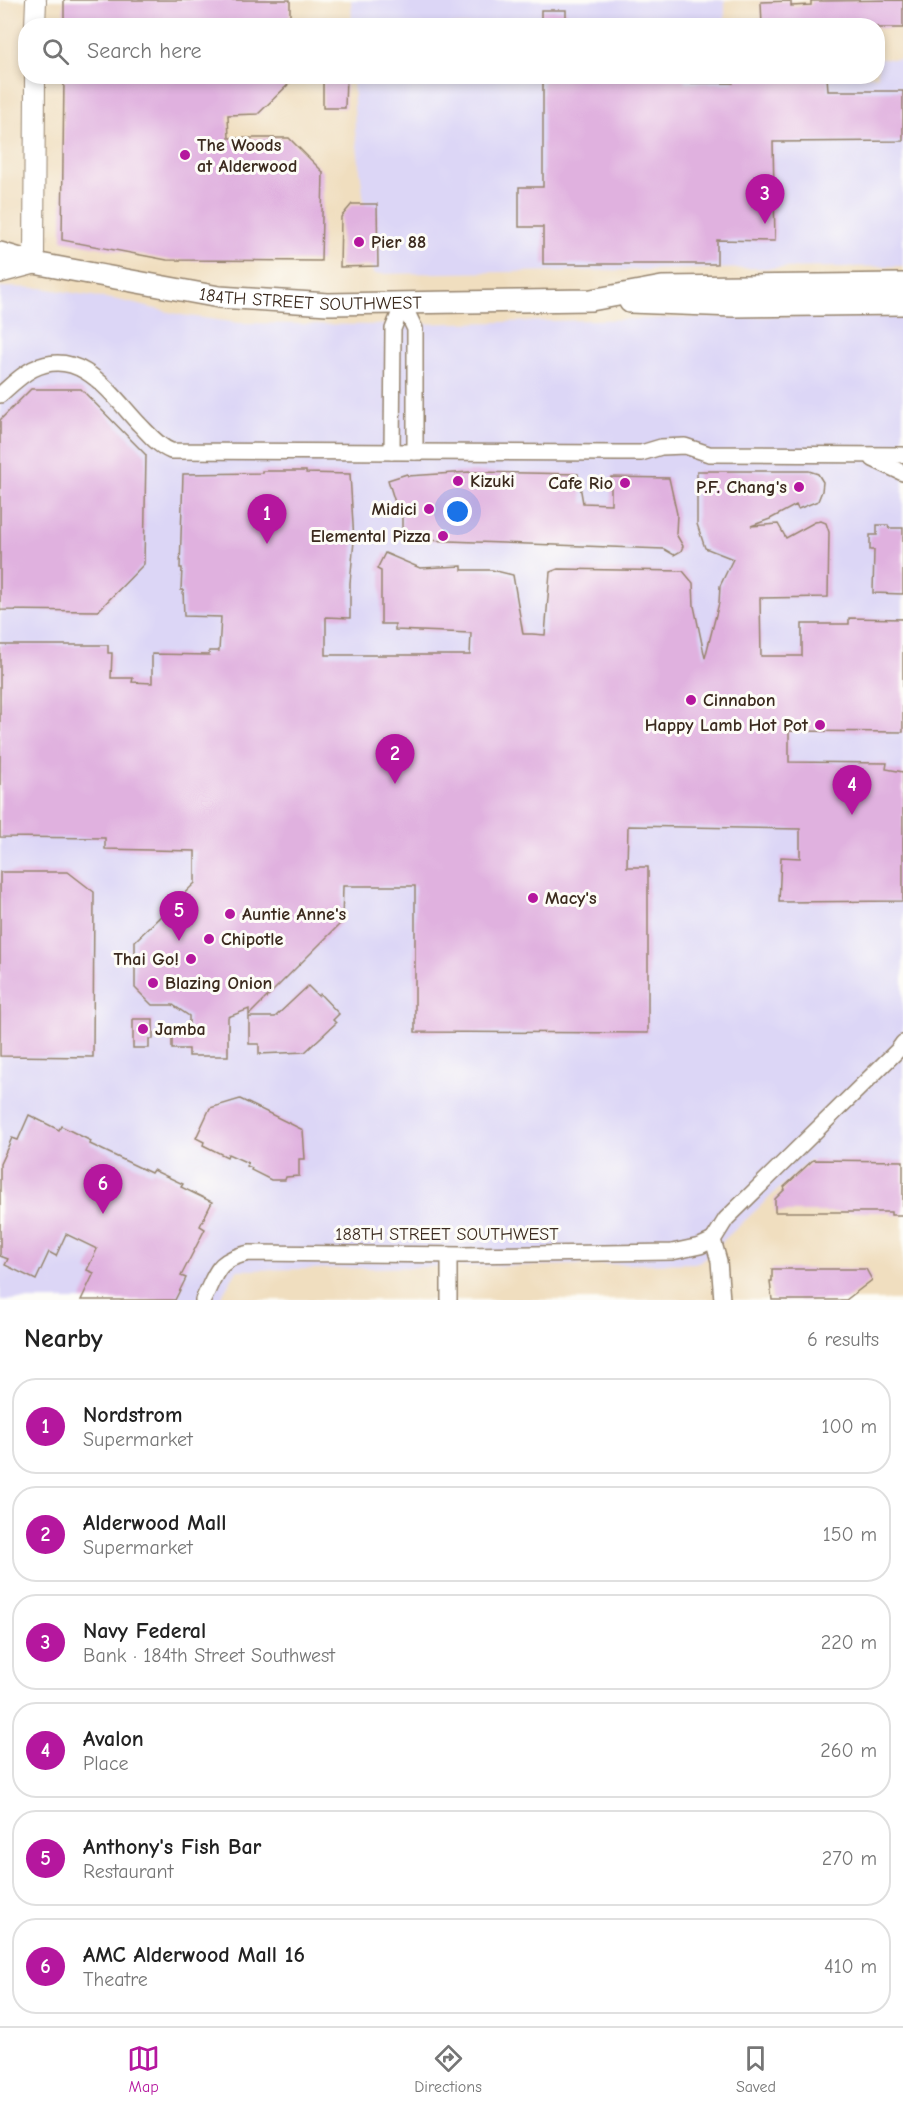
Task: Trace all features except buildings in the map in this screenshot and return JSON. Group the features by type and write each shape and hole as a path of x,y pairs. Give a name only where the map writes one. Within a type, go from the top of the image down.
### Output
{"main road":[{"name":"184TH STREET SOUTHWEST","path":"0,253 34,263 219,297 328,304 591,300 734,306 903,303"},
{"name":"184TH STREET SOUTHWEST","path":"0,272 34,263"},
{"name":"184TH STREET SOUTHWEST","path":"591,300 662,287 903,284"},
{"path":"734,306 744,296 778,295 784,285 794,295 813,296 830,304"}],"street":[{"path":"36,0 36,18"},
{"path":"34,263 35,84"},
{"path":"403,304 415,329 415,452"},
{"path":"392,452 393,329 403,304"},
{"path":"0,395 33,368 63,363 81,367 93,375 165,449 171,451 641,453 660,447 685,446 709,454 903,455"},
{"path":"864,456 903,473"},
{"path":"722,1300 719,1262 713,1240 726,1220 903,1043"},
{"name":"188TH STREET SOUTHWEST","path":"203,1300 220,1265 231,1257 249,1253 448,1255 672,1252 700,1246 713,1240"},
{"path":"448,1255 449,1300"}],"shaded area":[{"path":"351,0 725,0 725,18 352,18"},
{"path":"885,59 903,59 903,266 373,274 355,130 353,84 885,84"},
{"path":"0,287 41,288 118,300 181,315 239,323 366,325 773,316 903,317 903,1162 810,1160 699,1263 237,1270 219,1300 0,1300"}],"place":[{"name":"The Woods at Alderwood","path":"185,155"},
{"name":"Navy Federal","path":"765,224"},
{"name":"Pier 88","path":"359,242"},
{"name":"Kizuki","path":"458,481"},
{"name":"Cafe Rio","path":"625,483"},
{"name":"P.F. Chang's","path":"799,487"},
{"name":"Midici","path":"429,509"},
{"name":"Elemental Pizza","path":"443,536"},
{"name":"Nordstrom","path":"267,544"},
{"name":"Cinnabon","path":"691,700"},
{"name":"Happy Lamb Hot Pot","path":"820,725"},
{"name":"Alderwood Mall","path":"395,784"},
{"name":"Avalon","path":"852,815"},
{"name":"Macy's","path":"533,898"},
{"name":"Auntie Anne's","path":"230,914"},
{"name":"Chipotle","path":"209,939"},
{"name":"Anthony's Fish Bar","path":"179,941"},
{"name":"Thai Go!","path":"191,959"},
{"name":"Blazing Onion","path":"153,983"},
{"name":"Jamba","path":"143,1029"},
{"name":"AMC Alderwood Mall 16","path":"103,1214"}]}
